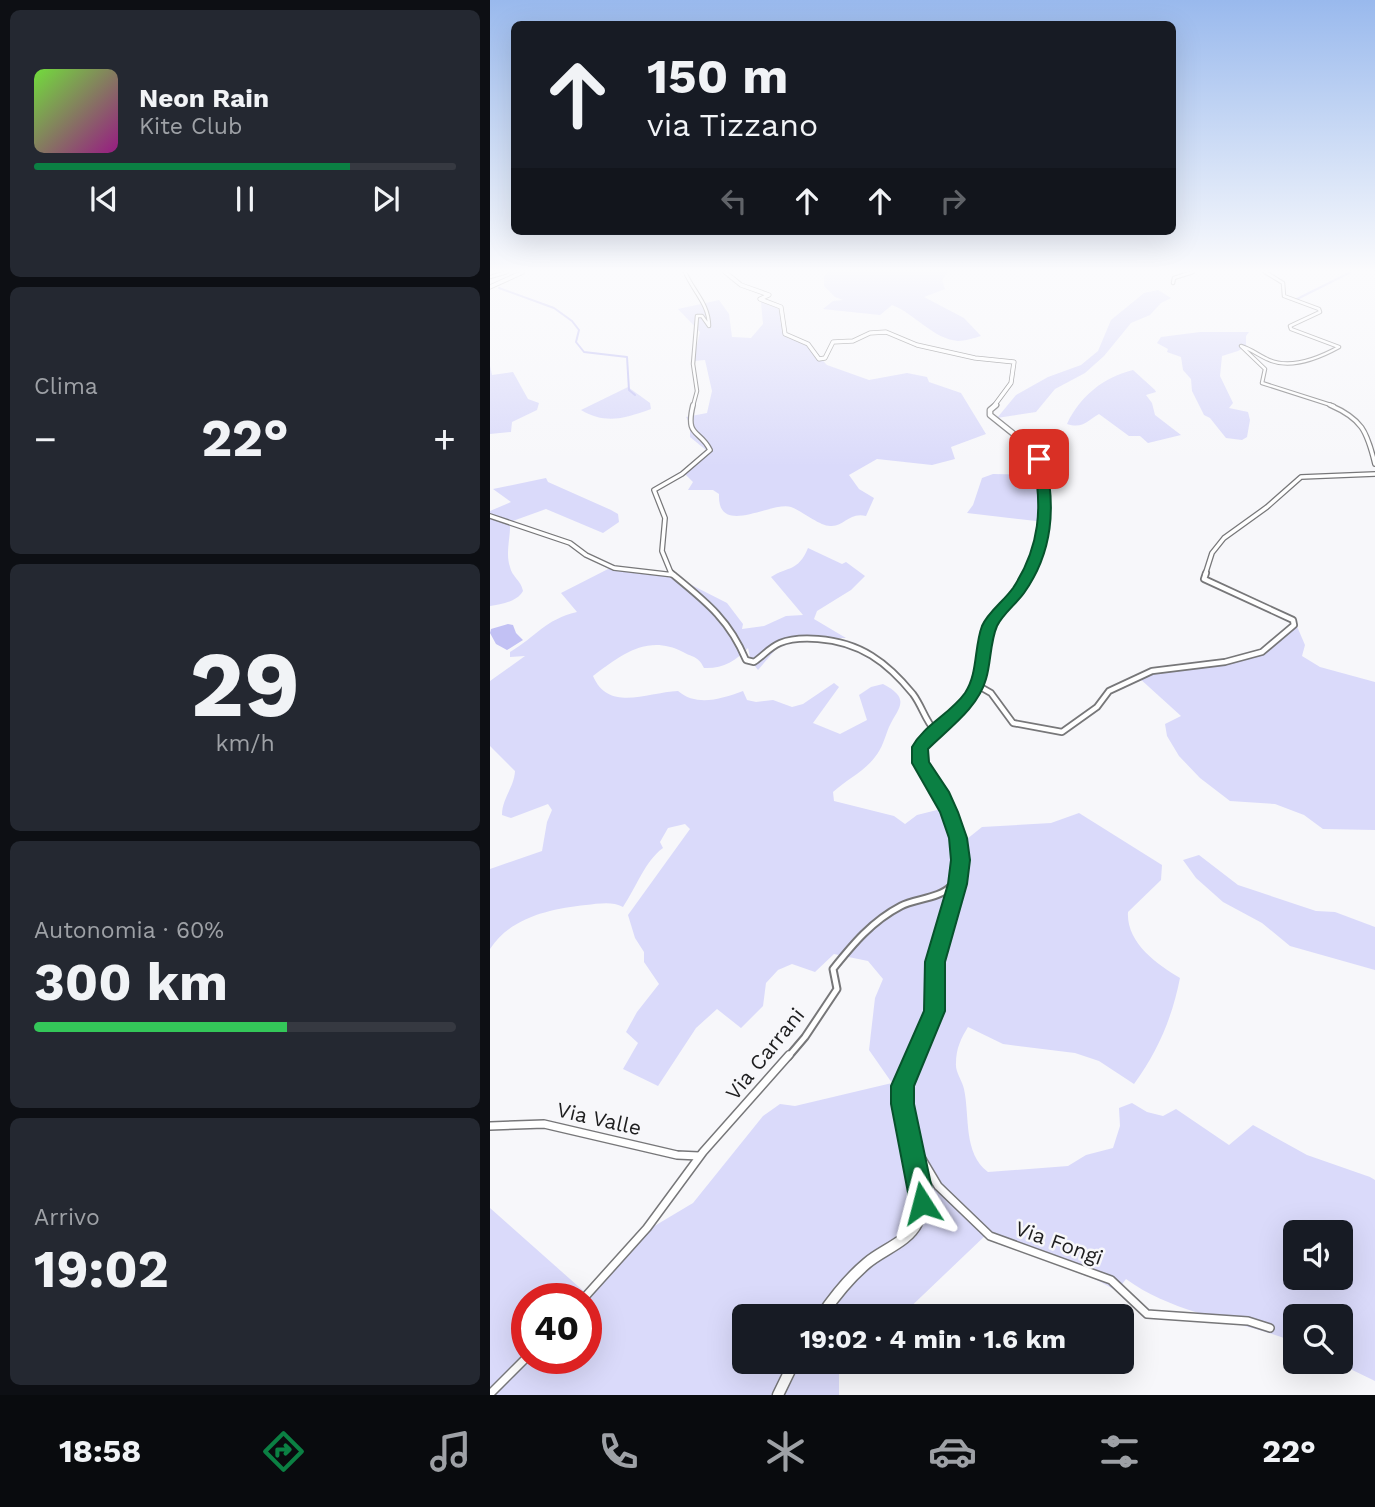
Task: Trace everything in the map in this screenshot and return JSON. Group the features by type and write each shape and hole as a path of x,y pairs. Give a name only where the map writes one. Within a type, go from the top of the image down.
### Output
{"street":[{"path":"697,337 693,364 697,391 690,418 693,433 709,446 710,450 682,474 654,490 665,518 662,551 671,573 718,612 737,638 746,660 754,662 778,644 791,639 847,640 873,654 893,671 922,706 925,721 935,731"},
{"path":"792,337 808,344 819,359 825,358 832,342 853,341 861,337"},
{"path":"831,1304 866,1263 916,1226 922,1203 902,1104 903,1086 934,1011 935,962 960,872 958,838 943,797 920,763 920,747 962,707 977,685 990,625 1019,590 1043,539 1045,500 1039,459 1030,447 999,425 989,413 1000,402 1011,384 1014,362 959,355 897,337"},
{"path":"1314,337 1339,347 1322,358 1273,362 1241,346 1265,369 1262,383 1318,400 1363,425 1375,464"},
{"path":"977,685 991,693 1013,723 1046,732 1062,732 1097,707 1109,691 1152,671 1225,662 1262,652 1294,625 1293,620 1204,579 1212,553 1224,538 1301,477 1375,474"},
{"path":"490,516 570,543 586,555 614,568 671,573"},
{"name":"Via Carrani","path":"598,1283 647,1228 700,1156 814,1025 837,989 833,969 861,935 904,904 948,889 954,884 957,873 955,854 959,850"},
{"name":"Via Valle","path":"490,1126 544,1124 677,1154 700,1156"},
{"name":"Via Fongi","path":"911,1140 938,1186 990,1237 1111,1280 1135,1306 1147,1314 1244,1321 1270,1328"},
{"path":"490,1394 511,1373"},
{"path":"779,1395 789,1374"}],"shaded area":[{"path":"699,337 792,337 804,341 827,365 869,380 907,373 927,377 929,382 961,393 986,434 951,447 955,459 932,465 877,459 849,475 859,489 874,498 866,516 855,516 835,526 821,524 791,507 747,515 727,514 721,507 719,494 713,490 688,490 693,482 684,473 706,450 690,437 690,424 686,417 707,413 712,391 705,360 693,361"},
{"path":"943,337 977,337 961,341"},
{"path":"1104,337 1119,337 1085,373 1055,389 1036,412 997,418 1016,395 1048,377 1081,365 1098,351"},
{"path":"1161,337 1246,337 1246,346 1222,356 1220,376 1233,403 1229,408 1248,412 1250,420 1247,437 1242,440 1226,438 1210,418 1204,415 1192,391 1191,379 1183,370 1181,357 1167,352 1168,349 1157,343"},
{"path":"490,366 492,375 513,372 528,399 539,403 537,410 512,422 511,432 490,434"},
{"path":"1133,370 1156,392 1146,395 1152,403 1155,415 1181,435 1148,443 1140,436 1129,436 1099,414 1081,425 1067,424 1072,414 1094,389 1112,377"},
{"path":"628,387 650,403 651,409 608,419 581,410"},
{"path":"993,474 1042,475 1046,484 1045,522 967,513 973,505 982,478"},
{"path":"546,478 548,482 618,514 619,522 603,533 546,509 510,522 509,561 523,591 513,600 490,606 490,511 511,502 493,489"},
{"path":"808,548 842,564 846,562 865,576 851,590 817,611 814,619 846,638 808,638 782,642 758,670 751,661 748,648 728,663 704,668 700,661 670,647 647,646 614,660 593,676 600,687 619,697 630,698 678,691 693,699 709,700 743,691 747,700 773,700 792,707 803,704 834,683 839,687 813,723 840,734 867,720 859,695 871,687 883,684 897,694 900,699 899,709 877,754 866,767 833,792 834,801 894,816 905,824 917,815 945,808 962,843 982,827 1051,823 1079,813 1162,865 1161,880 1128,912 1132,933 1144,951 1180,978 1163,1034 1143,1072 1134,1084 1099,1061 1075,1053 1003,1044 968,1027 958,1048 956,1066 964,1089 969,1134 975,1155 988,1172 1068,1166 1086,1155 1113,1148 1120,1126 1119,1108 1132,1103 1147,1112 1163,1116 1176,1109 1229,1145 1253,1125 1307,1155 1370,1177 1375,1180 1375,1381 1353,1370 1353,1304 1283,1304 1283,1337 1186,1309 1145,1291 1126,1279 1117,1291 1075,1268 989,1232 914,1304 732,1304 732,1374 839,1374 839,1395 490,1395 490,1208 574,1283 511,1283 511,1374 602,1374 602,1283 598,1283 641,1234 693,1203 763,1116 780,1104 795,1106 892,1083 869,1050 875,998 883,979 868,961 834,954 815,972 792,964 778,970 766,983 763,1006 741,1028 717,1009 696,1028 658,1086 623,1069 638,1043 626,1032 637,1012 659,984 644,962 644,952 635,938 628,915 690,829 685,824 668,828 660,842 663,848 646,867 623,907 600,904 545,912 509,929 490,949 490,869 542,851 552,810 548,804 511,818 502,815 515,771 490,746 490,681 525,656 510,657 510,652 556,619 577,612 561,593 612,567 640,573 666,572 727,603 743,624 742,629 764,626 786,616 803,615 771,577 800,561"},
{"path":"1296,624 1305,645 1302,656 1320,667 1375,682 1375,830 1323,829 1304,815 1275,804 1230,801 1200,778 1179,756 1167,736 1165,724 1181,716 1138,677 1173,668 1255,657"},
{"path":"513,625 523,640 507,650 496,644 490,633 491,629"},
{"path":"1199,855 1238,885 1316,911 1335,912 1375,927 1375,970 1290,946 1262,923 1223,902 1196,878 1183,860"}],"waterway":[{"path":"577,337 576,342 584,352 627,357 629,390 635,395"}],"route":[{"path":"922,1203 902,1104 903,1086 934,1011 935,962 958,884 961,860 958,838 943,797 920,763 920,747 972,696 990,625 1019,590 1041,547 1045,510 1044,481 1039,459"}]}
